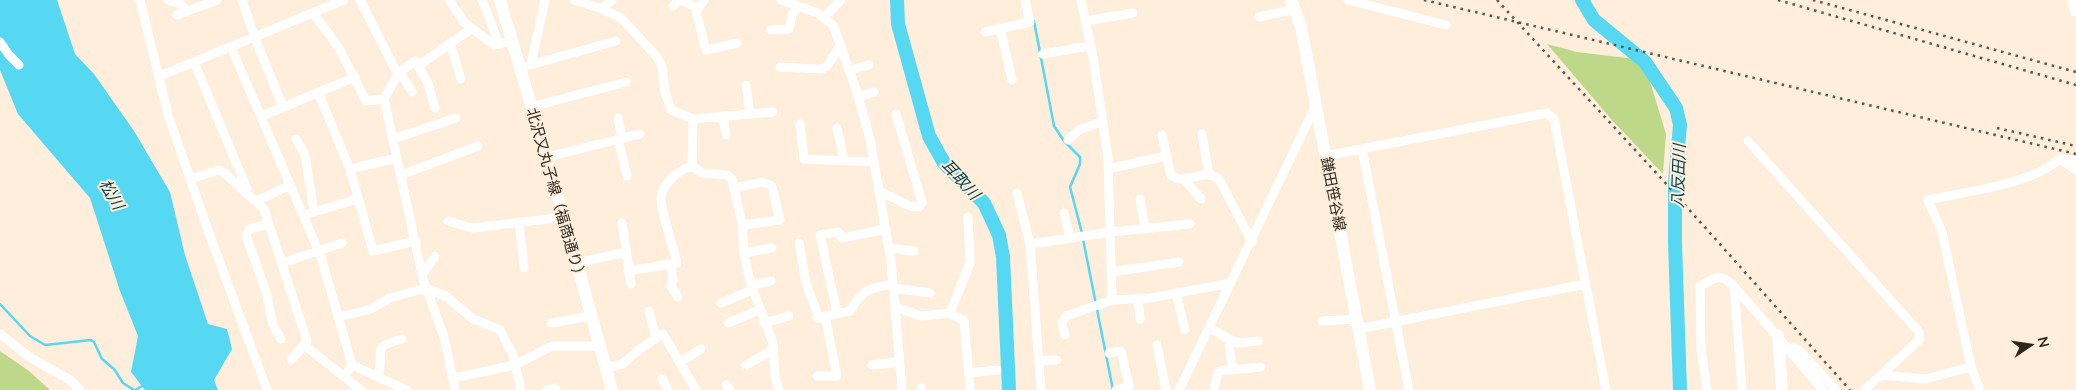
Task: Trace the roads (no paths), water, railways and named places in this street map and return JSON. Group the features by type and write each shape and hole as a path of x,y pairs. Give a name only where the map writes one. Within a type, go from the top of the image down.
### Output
{"street":[{"path":"140,0 168,115 268,390"},
{"path":"168,0 180,4 187,11"},
{"path":"177,15 215,0"},
{"path":"242,0 254,38 283,107"},
{"path":"162,75 344,0"},
{"path":"360,0 412,92"},
{"path":"448,0 471,29 494,45 512,41"},
{"path":"482,0 499,44"},
{"name":"北沢又丸子線（福商通り）","path":"500,0 512,41 525,66 531,107 547,157 612,390"},
{"path":"525,66 545,0"},
{"path":"574,0 602,9 621,18 657,57 662,66 665,92 671,110 693,119 772,112"},
{"path":"602,9 612,0"},
{"path":"697,8 704,0"},
{"path":"824,16 841,0"},
{"path":"985,32 1030,22 1025,0"},
{"path":"1081,0 1103,122 1108,169 1112,300"},
{"path":"1348,0 1446,25"},
{"path":"2074,0 2076,11"},
{"path":"785,1 824,16 833,25 850,70 870,139 886,229 902,390"},
{"path":"677,2 697,8"},
{"path":"1259,17 1294,4"},
{"name":"鎌田笹谷線","path":"1294,4 1316,105 1370,390"},
{"path":"770,30 789,29 792,15 798,6"},
{"path":"697,8 706,50 736,43"},
{"path":"1085,21 1133,13"},
{"path":"313,14 340,48 366,101 384,99"},
{"path":"1000,28 1012,80"},
{"path":"435,108 428,84 418,66 471,29"},
{"path":"525,66 616,41"},
{"path":"0,42 9,55 20,65"},
{"path":"450,43 461,79"},
{"path":"780,67 822,69 827,66 841,44"},
{"path":"1042,54 1090,46"},
{"path":"231,47 318,251 352,365 344,377"},
{"path":"415,61 399,72 384,99 402,175 422,275 444,336 455,390"},
{"path":"194,62 248,192"},
{"path":"850,70 869,65"},
{"path":"262,116 355,77"},
{"path":"531,107 626,82"},
{"path":"746,85 750,114"},
{"path":"318,92 350,169 373,251 416,241"},
{"path":"858,97 874,92"},
{"path":"1179,390 1252,242 1269,200 1316,105"},
{"path":"1325,156 1547,113 1554,119 1606,390"},
{"path":"879,191 910,206 919,207 922,202 896,114"},
{"path":"723,117 726,135"},
{"path":"393,139 456,118"},
{"path":"618,118 627,176"},
{"path":"692,166 693,119"},
{"path":"1068,140 1079,130 1103,122"},
{"path":"800,124 804,159 874,162"},
{"path":"837,128 844,160"},
{"path":"547,157 640,134"},
{"path":"1202,134 1209,174"},
{"path":"1162,135 1169,173 1175,178 1184,179 1209,174 1219,179 1252,242"},
{"path":"296,139 304,155 314,212"},
{"path":"1748,141 1919,332 1919,340 1864,390"},
{"path":"402,175 478,146"},
{"path":"1362,149 1409,390"},
{"path":"1108,169 1166,156"},
{"path":"350,169 397,158"},
{"path":"1980,390 1971,367 1942,232 1928,200 2010,182 2050,168 2059,159 2076,160"},
{"path":"2059,159 2076,170"},
{"path":"628,271 677,263 661,199 665,185 684,168 692,166 702,173 730,176 742,225 744,253 752,288 773,343 775,378 779,390"},
{"path":"197,176 218,170 222,171 248,192 264,209 307,341 291,360"},
{"path":"1184,179 1201,199"},
{"path":"734,188 763,182 772,186 780,220 742,225"},
{"path":"257,201 290,185"},
{"path":"1017,193 1030,244 1041,390"},
{"path":"303,215 358,199"},
{"path":"1140,199 1145,229"},
{"path":"1064,212 1070,238"},
{"path":"448,221 472,228 564,217"},
{"path":"950,313 970,263 968,217"},
{"path":"519,222 524,268"},
{"path":"622,223 631,284"},
{"path":"269,224 249,229 246,235 266,292 273,325 281,339"},
{"path":"1030,244 1111,232 1190,224"},
{"path":"837,313 820,235 838,232 842,238 886,229"},
{"path":"282,263 342,243"},
{"path":"799,243 806,283 820,317 838,376 817,376"},
{"path":"744,253 772,248"},
{"path":"889,248 914,251"},
{"path":"576,262 626,252"},
{"path":"422,275 436,256"},
{"path":"1112,272 1179,262"},
{"path":"671,264 673,281 671,286 678,298"},
{"path":"1706,390 1701,348 1700,286 1717,277 1726,279 1734,286 1778,335 1823,390"},
{"path":"721,303 771,281"},
{"path":"1065,335 1062,323 1066,316 1112,300 1138,299 1231,283"},
{"path":"1322,321 1357,324 1396,321 1586,284"},
{"path":"820,317 850,311 857,299 869,288 893,286 930,293"},
{"path":"1734,286 1742,390"},
{"path":"339,317 371,309 390,298 426,288 447,297 473,319 500,330 513,355 521,390"},
{"path":"1176,293 1184,330"},
{"path":"1138,299 1140,319"},
{"path":"895,308 920,316 950,313 964,321 970,390"},
{"path":"728,323 759,310"},
{"path":"649,311 656,338"},
{"path":"551,323 591,316"},
{"path":"764,323 790,316"},
{"path":"1209,328 1237,343 1258,341"},
{"path":"0,334 31,358 70,380 80,390"},
{"path":"605,368 622,364 641,348 663,334 696,390"},
{"path":"1778,335 1782,390"},
{"path":"378,376 380,349 384,345 402,340"},
{"path":"1232,341 1229,346 1233,370"},
{"path":"1157,345 1166,390"},
{"path":"304,346 361,390"},
{"path":"453,378 515,365 552,346 599,346"},
{"path":"1789,350 1793,348 1800,350 1836,390"},
{"path":"680,362 701,349"},
{"path":"746,365 774,350"},
{"path":"1109,353 1121,351 1129,386 1116,390"},
{"path":"1039,361 1057,360"},
{"path":"872,365 900,362"},
{"path":"352,365 407,390"},
{"path":"1213,390 1219,371 1261,367"},
{"path":"1881,375 1925,379 1949,375 1971,367"},
{"path":"968,373 997,370"},
{"path":"662,379 668,390"},
{"path":"547,390 556,390"}],"water":[{"name":"松川","path":"0,0 57,0 75,54 94,74 134,131 170,192 185,255 208,324 227,329 232,349 214,380 218,390 145,390 131,372 138,336 120,291 90,198 18,114 0,70"}],"waterway":[{"name":"耳取川","path":"897,0 898,24 929,136 944,163 984,203 999,235 1003,257 1009,390"},
{"name":"八反田川","path":"1582,0 1594,20 1645,62 1676,108 1680,125 1675,182 1680,390"},
{"path":"1034,21 1054,126 1064,141 1080,157 1080,164 1070,187 1082,233"},
{"path":"1083,239 1113,390"},
{"path":"0,304 30,336 45,345 91,340 94,342 102,359 114,369 123,383 134,390"},
{"path":"135,390 144,385"}],"railway":[{"path":"1424,0 2076,154"},
{"path":"1497,0 1660,177 1850,390"},
{"path":"1778,0 2076,85"},
{"path":"1813,0 2076,72"},
{"path":"1997,128 2076,146"}]}
